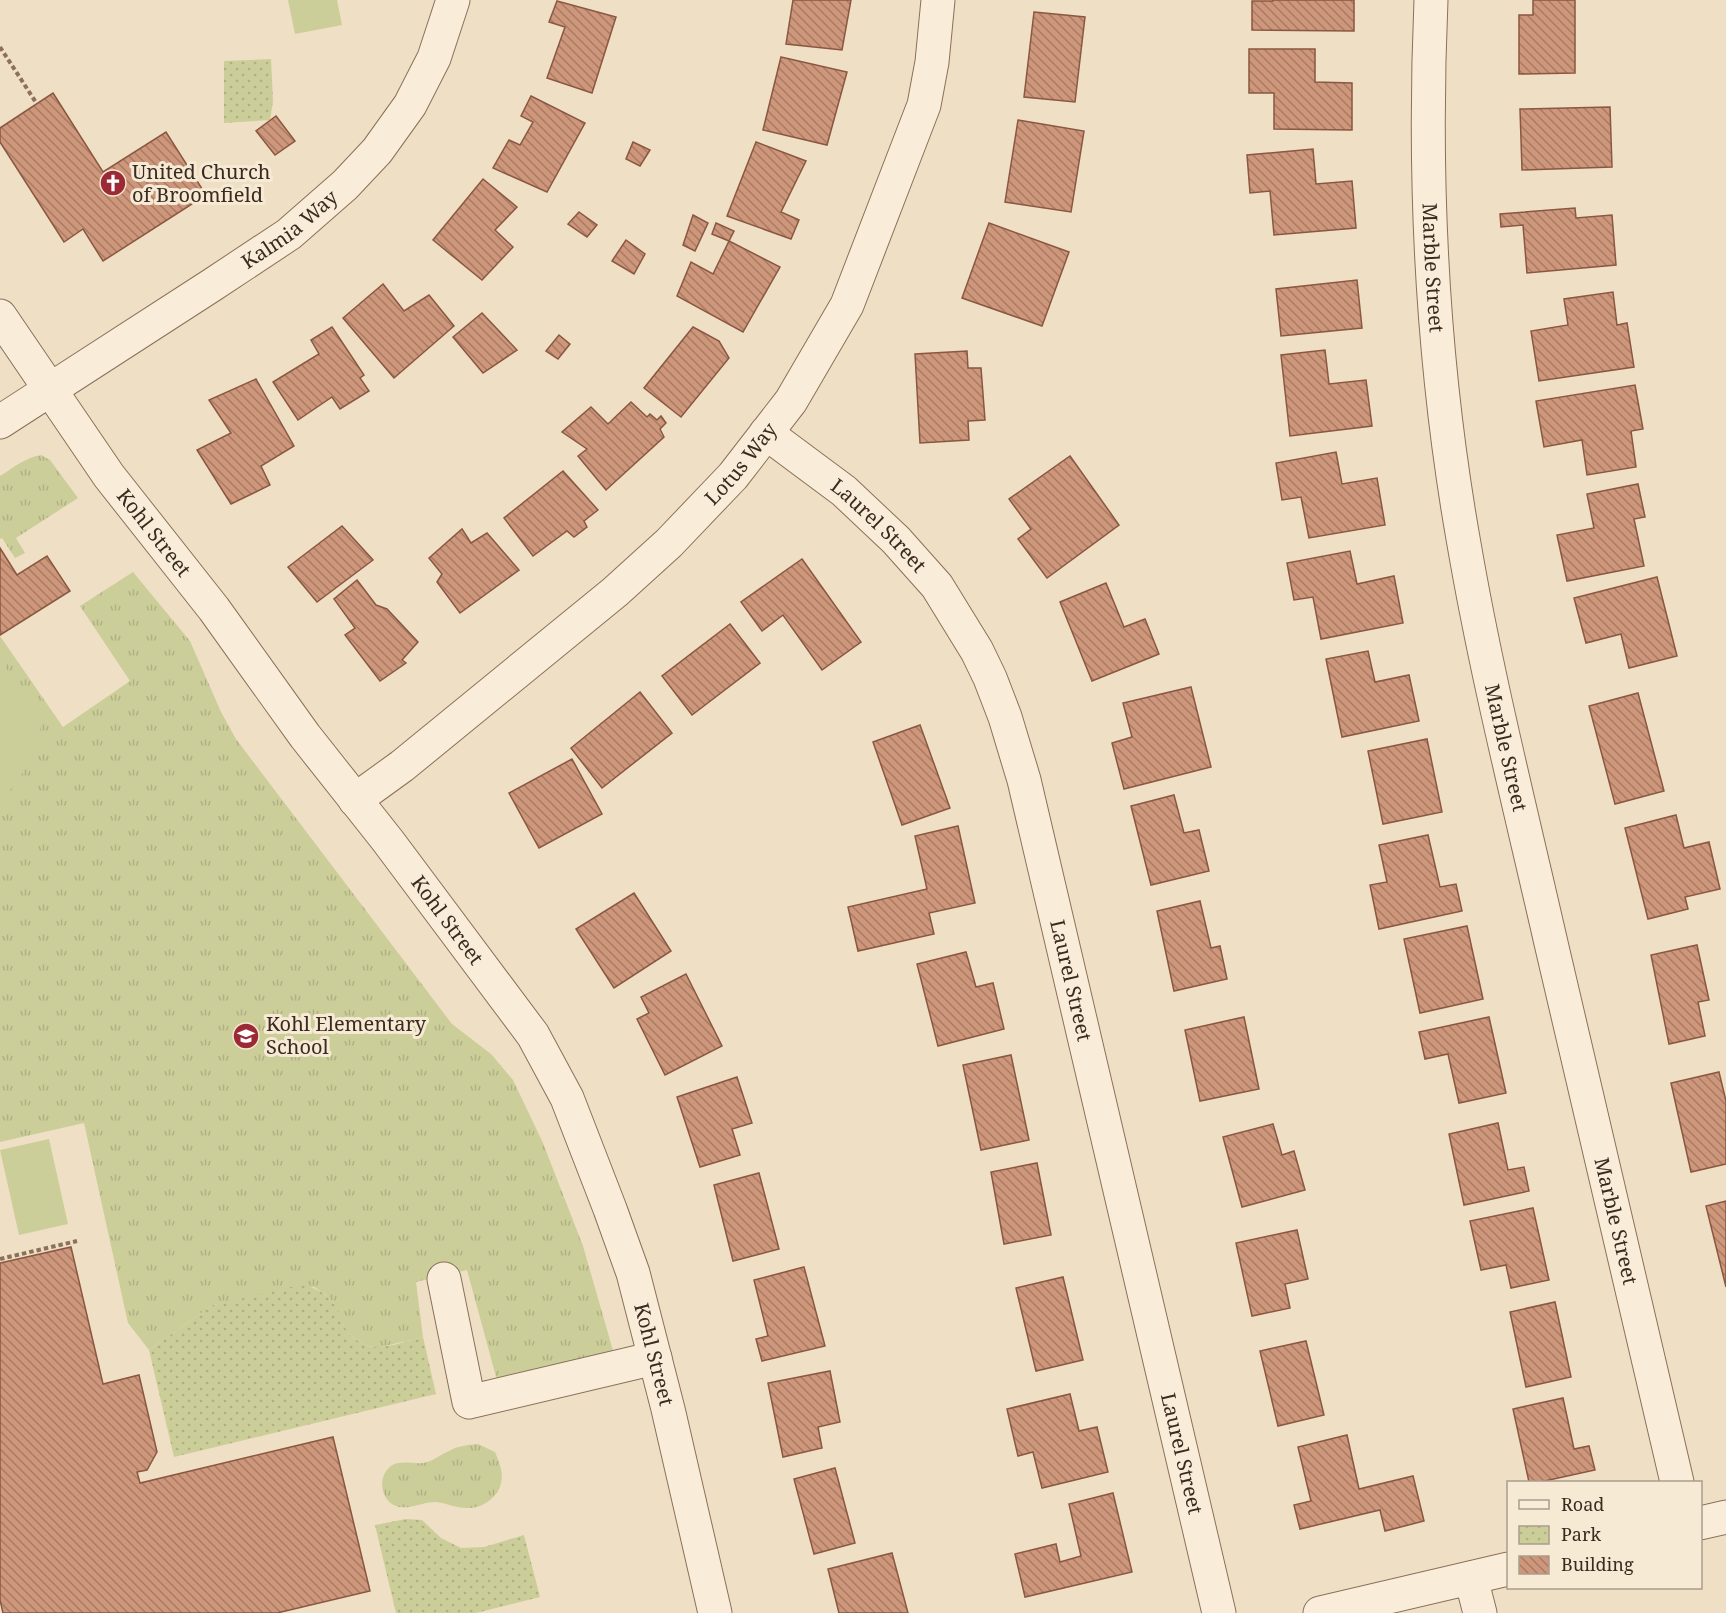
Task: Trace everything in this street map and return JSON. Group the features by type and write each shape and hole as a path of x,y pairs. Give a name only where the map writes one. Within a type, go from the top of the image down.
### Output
{"street":[{"name":"Kalmia Way","path":"0,422 289,234 345,184 377,151 410,105 434,58 453,0"},
{"name":"Lotus Way","path":"355,800 402,766 615,592 669,543 733,476 791,401 847,304 924,105 932,62 938,0"},
{"name":"Marble Street","path":"1431,0 1427,78 1428,191 1435,316 1448,436 1464,543 1490,681 1677,1481"},
{"name":"Kohl Street","path":"0,316 110,476 214,609 304,736 388,841 533,1035 567,1098 633,1273 715,1613"},
{"name":"Laurel Street","path":"766,433 844,490 896,540 937,585 977,651 1005,717 1024,780 1219,1613"},
{"path":"444,1279 469,1402 655,1358"},
{"path":"1702,1523 1726,1517"},
{"path":"1320,1613 1507,1569"},
{"path":"1471,1578 1480,1613"}],"path":[{"path":"0,47 37,104"},
{"path":"0,1259 77,1241"}],"green space":[{"path":"288,0 337,0 342,25 295,34"},
{"path":"271,59 273,101 270,120 224,123 224,61"},
{"path":"41,455 50,460 78,498 16,538 25,553 15,558 2,538 0,539 0,476 25,460"},
{"path":"133,572 190,641 221,712 236,739 452,1024 491,1054 513,1080 543,1143 583,1246 614,1354 498,1384 467,1270 416,1282 423,1337 377,1348 365,1345 346,1331 334,1303 314,1287 213,1305 149,1350 128,1323 84,1123 0,1142 0,636 63,727 130,681 80,606"},
{"path":"0,661 32,704 40,723 40,732 28,763 13,787 0,799"},
{"path":"49,1139 68,1224 19,1235 0,1150"},
{"path":"300,1285 318,1290 329,1298 336,1307 345,1328 353,1338 366,1345 383,1347 423,1337 436,1394 174,1457 149,1350 213,1305"},
{"path":"478,1444 495,1452 502,1475 501,1483 493,1498 478,1507 467,1508 435,1502 399,1507 393,1505 385,1495 383,1476 394,1464 426,1462 455,1448"},
{"path":"406,1519 422,1520 441,1538 461,1548 484,1547 524,1535 540,1597 476,1613 396,1613 375,1525"}],"building":[{"path":"793,0 851,0 842,50 786,44"},
{"path":"1354,0 1354,31 1252,30 1252,1"},
{"path":"1533,0 1575,0 1575,73 1519,74 1519,15 1533,15"},
{"path":"557,1 616,17 592,93 547,78 565,27 549,22"},
{"path":"1034,12 1085,17 1075,102 1024,97"},
{"path":"1249,49 1315,49 1315,82 1352,83 1352,130 1274,129 1274,93 1249,93"},
{"path":"781,57 847,72 827,145 763,130"},
{"name":"United Church of Broomfield","path":"53,93 103,172 166,132 206,195 103,261 83,229 64,242 0,142 0,128"},
{"path":"531,96 585,123 547,192 493,168 509,140 520,145 533,122 521,116"},
{"path":"1610,107 1612,167 1522,170 1520,109"},
{"path":"276,116 295,141 275,155 256,131"},
{"path":"1018,120 1084,131 1071,212 1005,202"},
{"path":"633,142 650,150 640,166 626,159"},
{"path":"756,142 806,161 781,212 799,220 791,239 727,216"},
{"path":"1313,149 1316,184 1352,181 1356,228 1274,235 1270,191 1250,193 1247,155"},
{"path":"483,179 517,207 495,230 513,247 482,280 433,240"},
{"path":"1575,208 1576,218 1612,215 1616,265 1527,273 1523,225 1501,227 1500,214"},
{"path":"579,212 597,225 587,237 568,224"},
{"path":"693,215 708,223 695,251 683,245"},
{"path":"716,223 734,231 729,241 712,234"},
{"path":"989,223 1069,252 1042,326 962,298"},
{"path":"626,240 645,254 634,274 612,261"},
{"path":"729,241 780,267 743,332 677,296 691,262 713,274"},
{"path":"1357,280 1362,328 1281,336 1276,289"},
{"path":"383,284 404,311 429,295 454,326 394,378 343,318"},
{"path":"1613,292 1617,325 1627,323 1634,367 1539,381 1531,331 1568,325 1564,299"},
{"path":"482,313 517,350 483,373 453,337"},
{"path":"332,327 364,375 360,378 369,391 340,409 332,397 298,420 273,382 319,354 311,340"},
{"path":"693,327 719,341 729,358 681,417 644,388"},
{"path":"559,335 570,344 558,359 546,351"},
{"path":"1325,350 1329,384 1366,380 1372,426 1290,436 1281,355"},
{"path":"967,351 968,368 981,368 985,420 968,421 969,440 920,443 915,354"},
{"path":"256,379 294,446 261,466 270,485 231,504 197,450 231,433 209,400"},
{"path":"1635,385 1643,429 1631,431 1636,467 1587,475 1582,440 1544,447 1536,401"},
{"path":"631,402 647,417 650,414 657,420 661,416 666,423 660,429 664,437 606,490 578,456 587,449 562,432 591,407 608,424"},
{"path":"1336,452 1342,484 1377,478 1385,525 1309,538 1301,497 1282,500 1276,463"},
{"path":"1070,456 1119,525 1047,578 1018,539 1031,529 1009,499"},
{"path":"563,471 598,510 584,521 587,527 574,537 567,531 533,556 504,518"},
{"path":"1638,484 1645,517 1634,519 1644,566 1567,581 1557,535 1594,528 1587,494"},
{"path":"342,526 373,560 317,602 288,567"},
{"path":"462,529 471,543 487,533 519,570 460,613 437,582 442,574 429,558"},
{"path":"0,548 17,575 47,556 70,591 0,635"},
{"path":"1350,551 1357,584 1394,576 1403,623 1321,639 1313,597 1294,600 1287,563"},
{"path":"802,559 861,642 822,670 783,615 762,631 741,602"},
{"path":"1657,577 1677,656 1629,668 1621,634 1586,643 1574,598"},
{"path":"357,580 376,605 387,609 418,642 402,660 406,663 380,681 345,635 355,628 334,599"},
{"path":"1106,583 1124,627 1145,619 1159,654 1092,681 1060,602"},
{"path":"730,624 760,663 692,715 662,676"},
{"path":"1368,651 1375,682 1409,675 1419,721 1342,737 1326,659"},
{"path":"1191,687 1211,767 1124,789 1112,743 1132,737 1123,703"},
{"path":"640,692 672,733 602,788 571,748"},
{"path":"1638,693 1664,791 1615,804 1589,706"},
{"path":"920,725 950,808 902,825 873,742"},
{"path":"1427,739 1442,812 1383,824 1368,751"},
{"path":"572,759 602,814 539,848 509,793"},
{"path":"1174,795 1184,833 1199,830 1209,871 1151,885 1131,806"},
{"path":"1676,815 1684,848 1709,842 1720,889 1685,897 1688,909 1648,919 1625,828"},
{"path":"958,826 975,903 929,913 934,934 858,951 848,907 927,889 915,836"},
{"path":"1428,835 1440,887 1456,884 1462,911 1379,929 1370,885 1387,882 1379,845"},
{"path":"634,893 671,951 614,988 576,929"},
{"path":"1200,901 1211,948 1220,946 1227,979 1174,991 1157,911"},
{"path":"1467,926 1483,999 1420,1013 1404,939"},
{"path":"1697,945 1709,1000 1698,1002 1705,1036 1669,1044 1651,955"},
{"path":"966,952 976,987 993,983 1004,1029 938,1046 917,964"},
{"path":"686,974 722,1046 665,1075 637,1019 649,1013 641,997"},
{"path":"1244,1017 1259,1089 1200,1101 1185,1030"},
{"path":"1489,1017 1506,1093 1459,1103 1448,1054 1425,1059 1419,1032"},
{"path":"1011,1055 1029,1140 981,1150 963,1065"},
{"path":"1719,1072 1726,1101 1726,1164 1691,1172 1671,1083"},
{"path":"737,1077 752,1123 732,1129 740,1155 700,1167 677,1097"},
{"path":"1498,1123 1508,1170 1524,1167 1529,1191 1464,1205 1449,1134"},
{"path":"1273,1124 1282,1155 1294,1151 1305,1190 1242,1207 1223,1137"},
{"path":"1037,1163 1051,1235 1004,1244 991,1172"},
{"path":"759,1173 779,1249 733,1261 714,1185"},
{"path":"1726,1201 1726,1287 1706,1206"},
{"path":"1533,1208 1549,1280 1511,1288 1506,1265 1481,1270 1470,1221"},
{"path":"1297,1230 1308,1279 1285,1284 1290,1308 1252,1316 1236,1243"},
{"path":"71,1247 103,1384 139,1375 157,1452 147,1470 137,1472 140,1483 333,1437 370,1591 277,1613 3,1613 0,1600 0,1263"},
{"path":"804,1267 825,1346 762,1361 756,1339 768,1336 754,1280"},
{"path":"1063,1277 1083,1360 1036,1371 1016,1288"},
{"path":"1555,1302 1571,1377 1526,1387 1510,1312"},
{"path":"1306,1341 1324,1415 1278,1426 1260,1351"},
{"path":"830,1371 840,1422 818,1427 822,1448 783,1457 768,1383"},
{"path":"1070,1394 1079,1431 1097,1427 1108,1472 1042,1488 1033,1452 1018,1456 1007,1409"},
{"path":"1563,1398 1574,1449 1589,1446 1595,1470 1545,1481 1529,1481 1513,1409"},
{"path":"1347,1435 1359,1489 1413,1476 1424,1521 1385,1531 1380,1510 1300,1529 1294,1505 1311,1501 1298,1447"},
{"path":"835,1468 855,1543 814,1554 794,1479"},
{"path":"1113,1493 1132,1572 1025,1597 1015,1554 1056,1544 1060,1562 1081,1556 1069,1504"},
{"path":"892,1553 908,1613 839,1613 828,1569"}],"place":[{"name":"United Church of Broomfield","path":"113,183"},
{"name":"Kohl Elementary School","path":"246,1036"}]}
